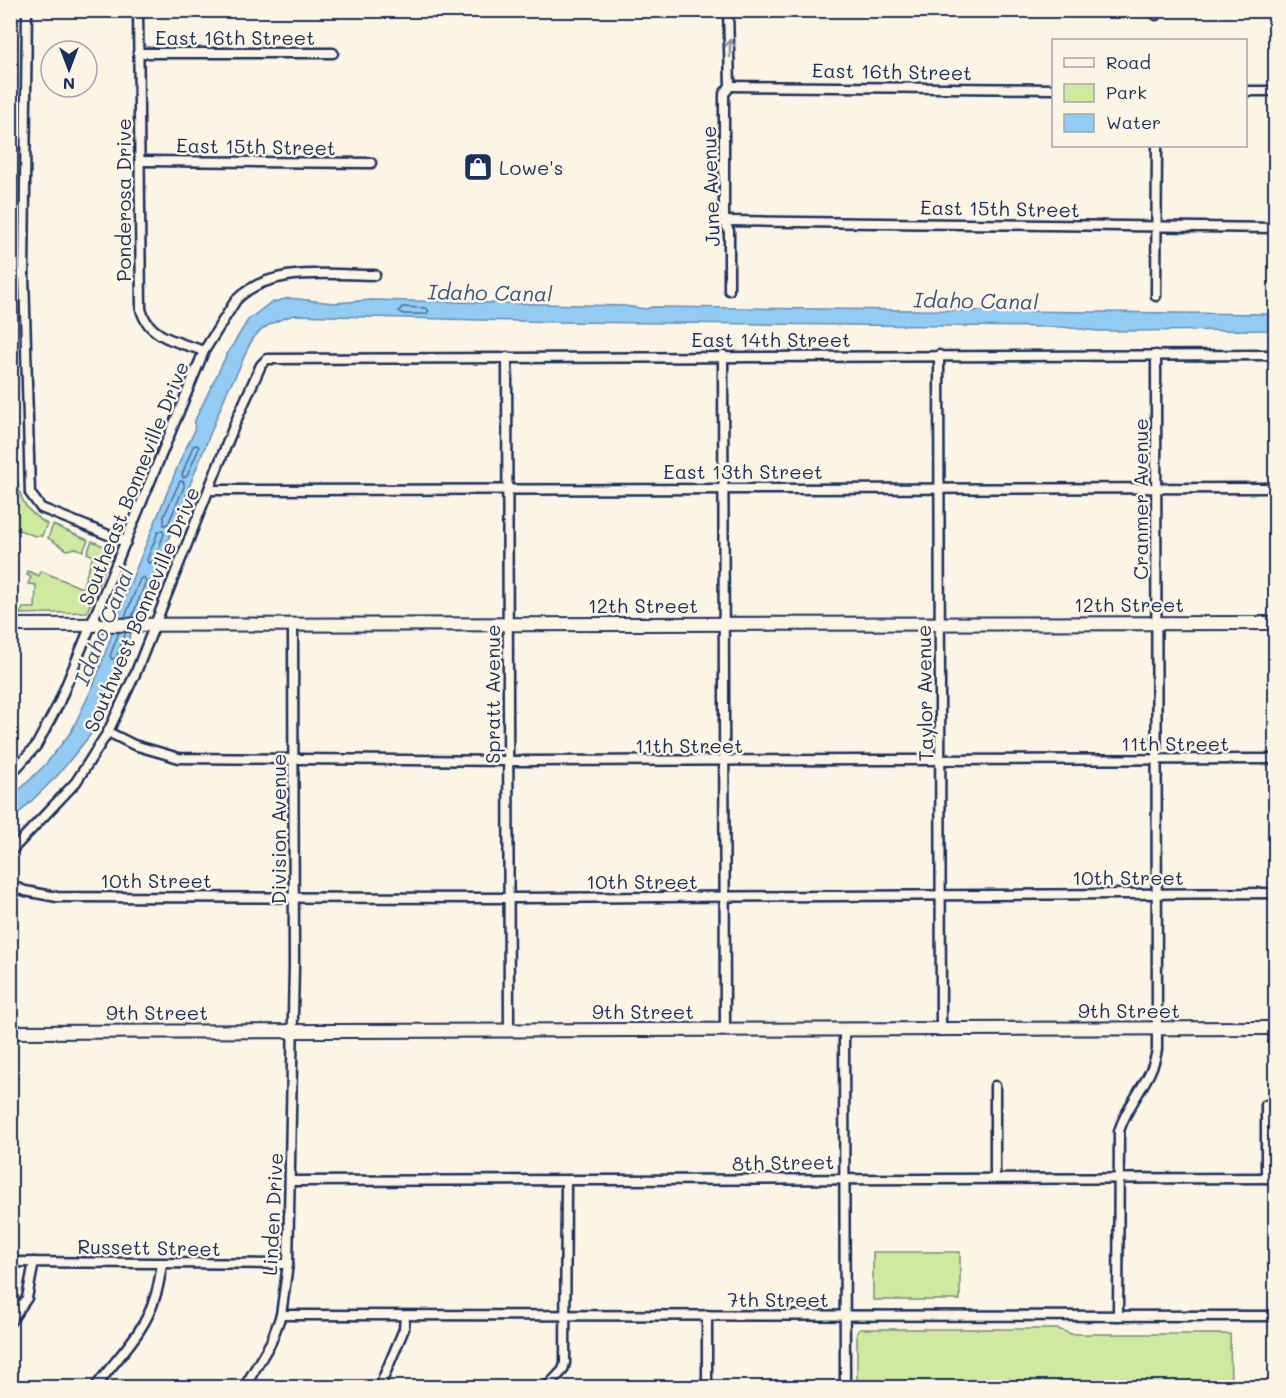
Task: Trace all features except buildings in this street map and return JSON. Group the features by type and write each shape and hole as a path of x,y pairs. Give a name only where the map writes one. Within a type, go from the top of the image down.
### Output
{"street":[{"path":"27,10 24,274 30,493 41,508 126,542"},
{"name":"Ponderosa Drive","path":"138,10 140,161 138,245 141,309 144,322 158,334 204,351"},
{"name":"June Avenue","path":"728,10 730,86 724,94 724,221 729,231 729,290"},
{"name":"East 16th Street","path":"138,53 333,53"},
{"name":"East 16th Street","path":"730,86 1052,89"},
{"path":"1247,91 1275,91"},
{"path":"1156,296 1157,147"},
{"name":"East 15th Street","path":"140,161 371,164"},
{"name":"East 15th Street","path":"724,221 1275,228"},
{"path":"10,274 24,274"},
{"name":"Southeast Bonneville Drive","path":"10,774 26,760 44,733 93,625 204,351 236,300 257,286 293,275 375,275"},
{"path":"723,355 725,1030"},
{"name":"East 14th Street","path":"267,359 723,355 1275,355"},
{"name":"Taylor Avenue","path":"939,355 941,1029"},
{"name":"Cranmer Avenue","path":"1118,1316 1119,1131 1127,1107 1150,1076 1156,1061 1158,893 1156,355"},
{"name":"Spratt Avenue","path":"507,357 509,1031"},
{"name":"Southwest Bonneville Drive","path":"10,852 76,782 108,732 155,625 236,421 261,365 267,359"},
{"name":"East 13th Street","path":"210,490 1275,488"},
{"name":"12th Street","path":"10,625 1275,623"},
{"name":"Division Avenue","path":"293,626 293,1033"},
{"name":"11th Street","path":"108,732 134,745 179,758 509,761 1275,759"},
{"name":"10th Street","path":"10,885 25,891 57,897 508,898 1275,893"},
{"name":"9th Street","path":"10,1032 293,1033 1275,1028"},
{"path":"844,1030 844,1388"},
{"name":"Linden Drive","path":"244,1388 267,1349 281,1315 288,1264 293,1033"},
{"path":"994,1086 995,1178"},
{"path":"1266,1105 1271,1178"},
{"name":"8th Street","path":"291,1181 1271,1178"},
{"path":"546,1388 562,1370 565,1363 566,1181"},
{"name":"Russett Street","path":"10,1262 288,1264"},
{"path":"10,1322 27,1298 34,1262"},
{"path":"95,1388 128,1346 146,1318 155,1298 162,1264"},
{"name":"7th Street","path":"281,1315 1275,1316"},
{"path":"707,1315 707,1388"},
{"path":"379,1388 404,1329 405,1316"}],"green space":[{"path":"11,473 17,473 21,497 28,509 47,524 42,536 35,536 11,527"},
{"path":"53,525 88,540 83,551 76,548 67,550 48,538"},
{"path":"92,541 108,548 110,556 87,612 20,614 23,608 35,608 36,585 28,584 31,577 27,575 28,571 39,576 41,571 82,588 93,556 87,553"},
{"path":"873,1252 960,1252 960,1300 873,1300"},
{"path":"860,1329 1058,1329 1071,1334 1230,1334 1231,1387 857,1387 857,1332"}],"water":[{"name":"Idaho Canal","path":"289,298 334,303 372,300 625,306 646,309 652,307 1265,314 1275,315 1275,330 1098,331 1062,327 558,322 294,315 277,321 256,335 250,343 228,389 91,734 58,775 11,821 11,798 45,765 71,732 95,682 125,596 194,432 195,420 227,354 248,320 270,303"}],"place":[{"name":"Lowe's","path":"478,167"}]}
